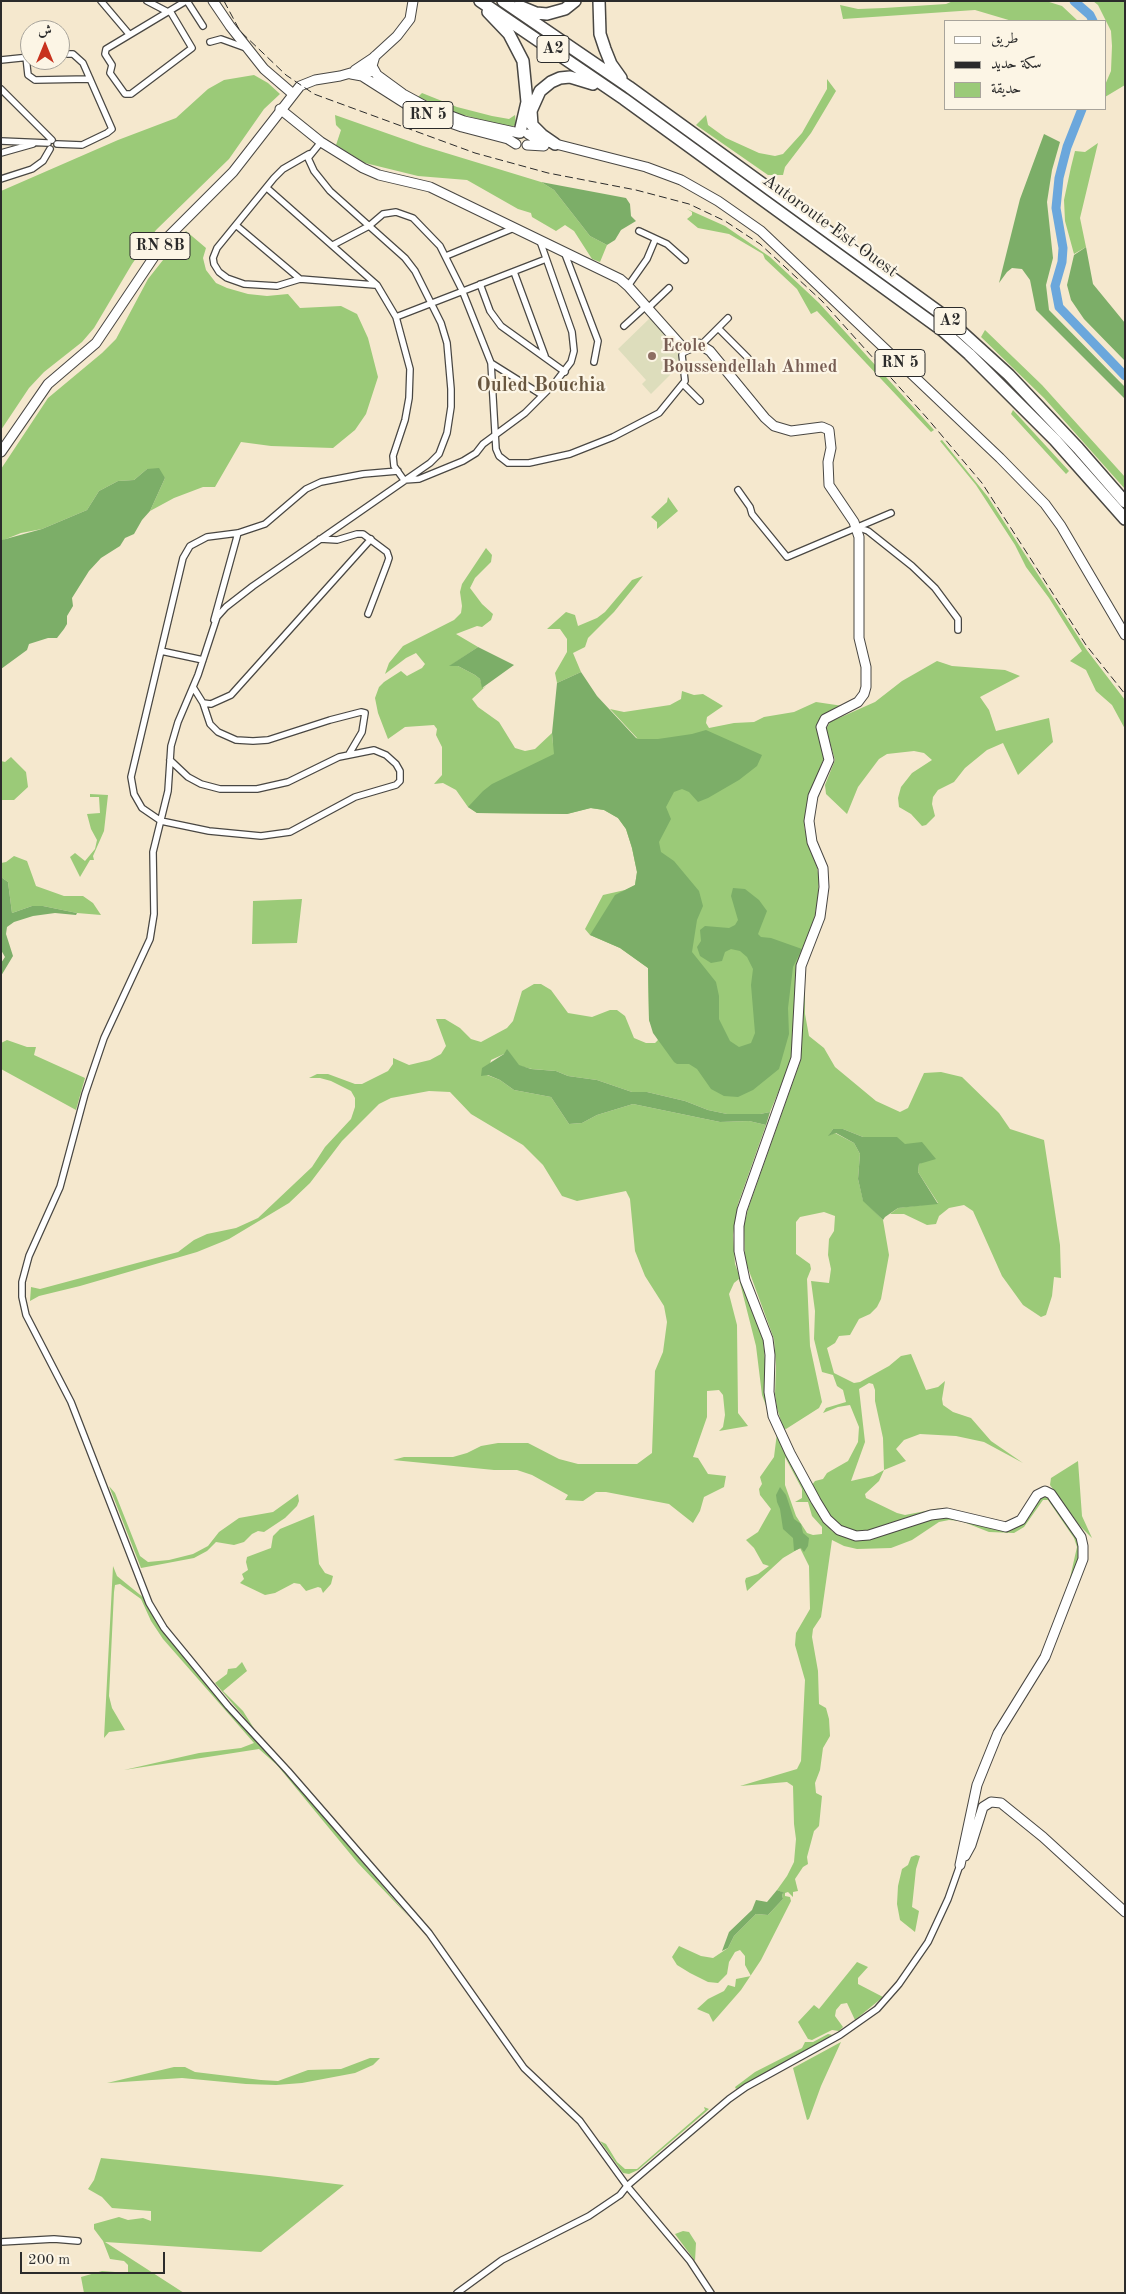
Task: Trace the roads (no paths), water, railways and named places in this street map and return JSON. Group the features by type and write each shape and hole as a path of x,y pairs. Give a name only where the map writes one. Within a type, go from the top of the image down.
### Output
{"highway":[{"path":"475,1 509,34 524,61 527,90 523,132"},
{"name":"Autoroute Est-Ouest","path":"480,1 624,99 911,306 969,354 1055,440 1125,519"},
{"name":"Autoroute Est-Ouest","path":"503,1 629,87 966,335 1009,375 1072,441 1125,502"},
{"path":"511,1 536,13 547,14 565,9 575,1"},
{"path":"599,1 600,34 604,49 611,64 629,87"},
{"path":"523,132 540,91 551,82 560,78 570,76 581,78 624,99"},
{"path":"523,132 535,130 555,144"}],"street":[{"path":"101,1 129,34"},
{"path":"147,1 169,11 192,48 127,95 110,73 112,65 105,52 129,34 169,11 186,1 203,26"},
{"path":"213,1 264,69 293,94"},
{"path":"346,74 371,65 410,19 413,1"},
{"path":"210,42 221,39 247,48"},
{"path":"1,141 78,146 112,129 83,63 77,56 70,53"},
{"path":"1,60 20,58"},
{"name":"RN 5","path":"371,65 378,86"},
{"name":"RN 5","path":"371,65 403,94 442,114 464,121 523,132 536,139 662,173 704,193 747,220 789,257 1000,458 1045,504 1061,526 1125,635"},
{"path":"28,70 28,75 35,80 90,79"},
{"name":"RN 5","path":"346,74 362,76 431,116 462,127 508,138 522,147 523,132"},
{"name":"RN 8B","path":"1,452 48,384 96,343 166,239 232,172 300,86 310,81 346,74"},
{"path":"1,89 52,144"},
{"path":"280,109 321,142 363,168 379,175 430,187 620,280 628,286 685,350"},
{"name":"RN 5","path":"523,132 536,144 616,160"},
{"path":"213,626 217,617 226,607 430,463 439,454 444,445 450,422 452,389 447,343 431,302 415,271 405,258 330,191 308,162 311,154 321,142"},
{"path":"1,152 34,143"},
{"path":"1,179 32,169 44,161 52,144"},
{"path":"311,154 283,169 266,188 215,252 214,264 220,272 234,282 257,286 278,286 300,279 377,285"},
{"path":"266,188 377,285 396,316 406,354 410,383 405,420 393,452 393,461 404,480"},
{"path":"333,245 369,226 383,214 396,212 413,218 430,234 446,256 462,290 490,363 497,452 502,460 508,463 528,463 570,454 613,437 660,413 683,384 685,376 682,355 685,350 696,344 710,351 765,418 774,426 791,431 828,428 831,442 828,462 830,485 857,527 860,560 859,638 866,667 866,687 864,694 858,702 825,719 821,726 828,760 813,796 809,821 812,842 823,868 824,887 820,917 801,966 796,1058 742,1210 739,1226 739,1252 745,1280 768,1339 770,1355 769,1392 773,1416 790,1454 816,1501 827,1519 839,1530 856,1536 869,1535 947,1513 1006,1528 1021,1520 1037,1495 1045,1491 1051,1494 1081,1537 1084,1550 1083,1559 1045,1657 1005,1720 980,1777 960,1865 948,1899 928,1942 900,1984 877,2009 847,2031 746,2087 729,2099 620,2194 594,2213 502,2260 457,2293"},
{"path":"237,226 300,279"},
{"path":"446,256 514,228"},
{"path":"639,231 667,244 685,260"},
{"path":"628,286 647,258 656,240"},
{"path":"404,480 419,479 463,461 476,452 495,434 525,413 565,372 571,362 574,340 540,241"},
{"path":"565,254 598,341 594,362"},
{"path":"396,316 546,259"},
{"path":"514,272 546,357"},
{"path":"480,284 496,321 565,372"},
{"path":"624,326 669,288"},
{"path":"701,345 728,318"},
{"path":"718,328 748,358"},
{"path":"490,363 542,395"},
{"path":"683,384 700,402"},
{"path":"170,760 188,777 201,784 220,789 257,789 288,782 349,754 374,750 386,755 400,771 400,781 396,785 355,797 290,832 261,836 209,831 161,821 142,808 134,794 131,776 184,554 190,546 200,539 257,528 274,518 312,485 338,478 398,471"},
{"path":"738,490 750,507 752,514 787,557 891,513"},
{"path":"857,527 868,531 912,566 935,588 958,619 958,630"},
{"path":"238,533 203,660 178,722 171,746 168,791 153,852 154,914 150,939 104,1038 85,1094 61,1185 29,1256 22,1282 22,1297 26,1315 71,1402 149,1603 164,1628 228,1706 429,1933 520,2063 580,2122 627,2186 686,2256 711,2293"},
{"path":"320,539 337,540 357,534 371,539 386,552 388,558 368,614"},
{"path":"203,703 211,704 217,702 236,691 371,539"},
{"path":"161,650 203,660"},
{"path":"193,687 203,703 210,724 218,732 231,738 253,742 268,740 330,720 365,712 362,732 349,754"},
{"path":"960,1865 971,1845 981,1811 988,1803 998,1802 1042,1837 1125,1912"},
{"path":"1,2242 54,2239 78,2241"}],"waterway":[{"path":"1074,1 1090,15 1092,20"},
{"path":"1082,110 1067,147 1059,178 1056,208 1063,248 1062,262 1055,286 1059,307 1125,376"}],"railway":[{"path":"224,1 240,31 286,75 314,94 475,153 548,173 636,190 689,204 725,221 760,244 822,301 927,418 982,483 1086,645 1125,694"}],"place":[{"name":"Ecole Boussendellah Ahmed","path":"652,356"}],"district":[{"name":"Ouled Bouchia","path":"541,386"}]}
